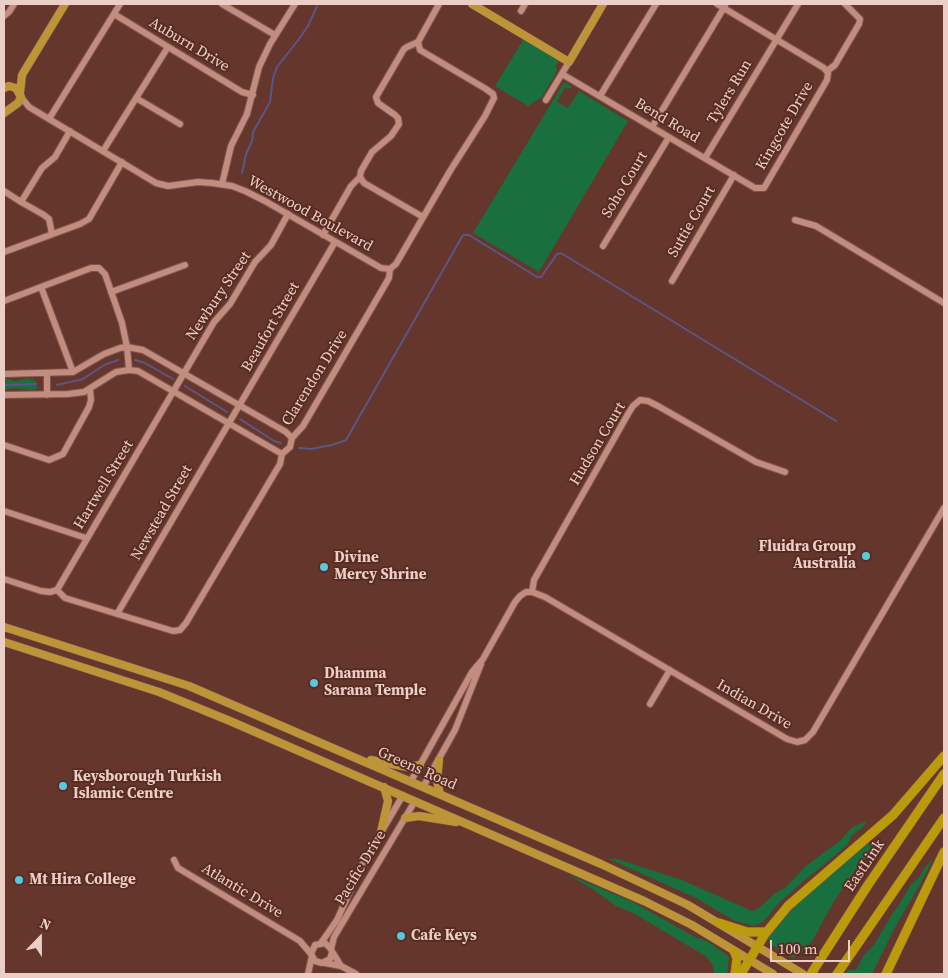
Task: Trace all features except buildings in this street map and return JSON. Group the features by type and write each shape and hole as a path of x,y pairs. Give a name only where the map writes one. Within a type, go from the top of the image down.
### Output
{"highway":[{"path":"741,974 766,932 793,901 893,815 944,756"},
{"name":"EastLink","path":"811,974 868,885 944,774"},
{"path":"837,974 944,818"},
{"path":"888,971 944,852"},
{"path":"719,922 746,932 766,932"},
{"path":"734,951 737,958 735,974"}],"main road":[{"path":"4,113 20,95 22,76 65,4"},
{"path":"472,4 568,62 603,4"},
{"path":"4,87 22,76"},
{"path":"4,87 12,86 20,95"},
{"name":"Greens Road","path":"4,627 189,686 440,794 632,878 688,905 804,974"},
{"name":"Greens Road","path":"4,642 159,692 384,787 644,901 692,925 773,974"},
{"path":"103,674 102,665 108,659"},
{"path":"356,758 407,767 420,765"},
{"path":"439,760 437,782 440,794"},
{"path":"403,796 411,782"},
{"path":"381,832 388,806 388,796 384,787"},
{"path":"415,801 423,787"},
{"path":"405,818 419,816 451,821 477,828"}],"street":[{"path":"4,16 14,4"},
{"path":"49,119 120,4"},
{"path":"222,4 275,35"},
{"path":"222,184 231,146 247,114 259,67 275,35 295,4"},
{"path":"323,235 351,186 360,178 361,171 372,152 391,136 399,124 398,118 378,103 376,97 404,49 418,42 439,4"},
{"path":"521,11 525,4"},
{"path":"600,96 656,4"},
{"path":"717,4 725,6 828,72"},
{"name":"Tylers Run","path":"705,158 798,4"},
{"name":"Kingcote Drive","path":"761,189 764,188 827,80 828,72 835,65 860,19 845,4"},
{"path":"652,127 725,6"},
{"name":"Auburn Drive","path":"114,14 242,92 253,95"},
{"name":"Clarendon Drive","path":"4,579 41,591 50,592 56,590 65,598 173,631 177,632 183,627 280,464 282,454 290,447 292,438 303,426 389,278 390,269 396,264 494,98 493,94 486,89 423,53 418,47 418,42"},
{"path":"103,152 168,47"},
{"path":"546,100 568,62"},
{"name":"Bend Road","path":"562,74 755,188 761,189"},
{"name":"Westwood Boulevard","path":"20,95 29,107 156,183 164,186 198,182 222,184 245,191 381,268 390,269"},
{"path":"136,98 180,124"},
{"name":"Westwood Boulevard","path":"10,106 29,107"},
{"path":"21,202 42,168 55,158 70,131"},
{"name":"Soho Court","path":"603,246 669,137"},
{"path":"4,252 80,224 89,218 122,162"},
{"name":"Suttie Court","path":"672,281 734,175"},
{"path":"360,178 423,217"},
{"path":"4,191 44,215 49,220 52,234"},
{"name":"Newbury Street","path":"173,392 214,322 230,304 255,262 271,245 288,214"},
{"path":"795,220 816,226 944,303"},
{"name":"Beaufort Street","path":"228,425 335,242"},
{"path":"111,292 185,265"},
{"path":"4,300 95,267 100,268 105,274 122,323 128,347 129,370"},
{"path":"41,287 72,372"},
{"path":"4,374 72,372 104,354 128,347 150,353 286,432 292,438"},
{"path":"4,395 68,394 90,389 116,372 129,370 146,375 228,425 282,454"},
{"path":"47,373 48,395"},
{"path":"4,445 49,460 63,454 89,407 91,400 90,389"},
{"name":"Hartwell Street","path":"56,590 173,392"},
{"name":"Hudson Court","path":"532,592 534,580 628,414 640,400 648,401 756,462 785,472"},
{"name":"Newstead Street","path":"117,614 228,425"},
{"name":"Indian Drive","path":"532,592 545,597 787,738 797,742 805,740 813,732 944,508"},
{"path":"4,511 86,538"},
{"path":"423,787 454,730 483,659 515,602 526,592 532,592"},
{"path":"411,782 472,672 483,659"},
{"path":"650,704 670,670"},
{"name":"Pacific Drive","path":"320,943 337,920 362,865 403,796"},
{"name":"Pacific Drive","path":"332,951 338,931 415,801"},
{"name":"Atlantic Drive","path":"174,860 178,868 300,941 312,955"},
{"name":"Atlantic Drive","path":"300,941 320,943"},
{"path":"309,974 313,948 320,943 328,945 341,966"},
{"path":"309,974 330,959 332,951"},
{"path":"312,955 315,961 341,966 356,974"}],"green space":[{"path":"525,37 560,59 556,66 557,71 542,97 528,106 495,86"},
{"path":"564,82 573,87 568,89 565,87 557,102 568,108 579,91 628,121 539,272 473,233"},
{"path":"4,378 15,381 28,378 36,381 37,389 14,388 4,390"},
{"path":"867,821 863,827 851,836 845,847 778,904 763,922 754,926 733,920 696,898 607,858 617,859 682,880 752,911 759,908 774,894 786,887 806,866 842,839 851,828"},
{"path":"874,844 873,849 853,873 833,903 813,940 802,952 794,958 790,957 769,943 768,936 778,919 863,845"},
{"path":"933,859 894,929 872,974 845,974 848,970 856,970 864,955 874,945 911,884 917,880 925,867"},
{"path":"567,874 633,902 695,937 707,941 729,958 727,974 714,974 713,966 707,957 635,914 616,906"}],"waterway":[{"path":"242,173 253,132 270,102 273,78 277,67 308,26 318,4"},
{"path":"299,448 311,449 346,440 463,235 469,235 537,277 541,277 557,254 561,253 836,421"},
{"path":"57,385 83,379 104,365 118,360"},
{"path":"135,360 145,363 173,379"},
{"path":"4,385 36,384"},
{"path":"185,386 227,412"},
{"path":"240,419 274,441 281,443"}],"place":[{"name":"Fluidra Group Australia","path":"866,556"},
{"name":"Divine Mercy Shrine","path":"324,567"},
{"name":"Dhamma Sarana Temple","path":"314,683"},
{"name":"Keysborough Turkish Islamic Centre","path":"63,786"},
{"name":"Mt Hira College","path":"19,880"},
{"name":"Cafe Keys","path":"401,936"}]}
